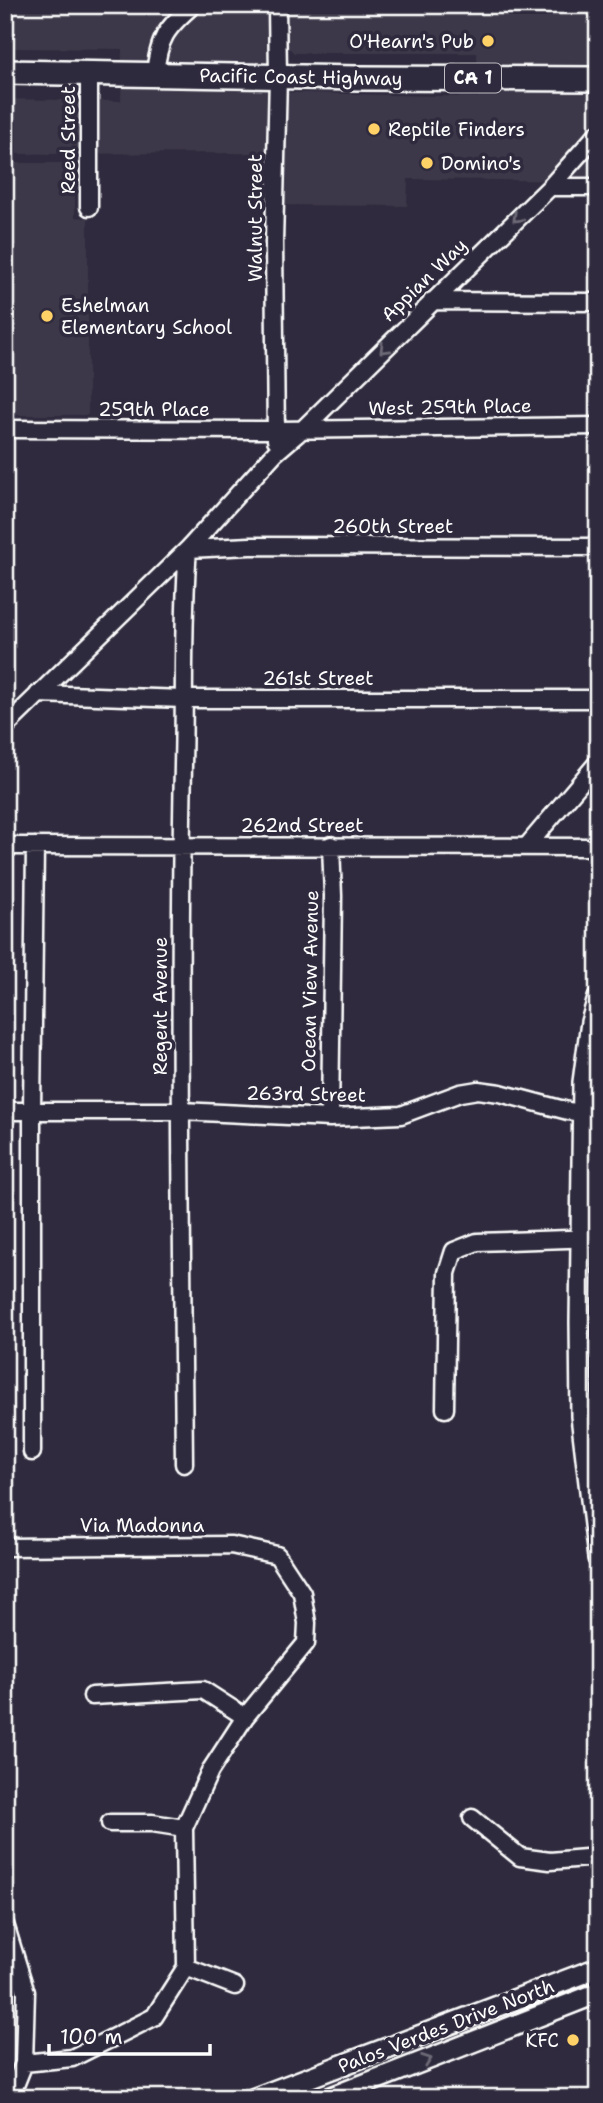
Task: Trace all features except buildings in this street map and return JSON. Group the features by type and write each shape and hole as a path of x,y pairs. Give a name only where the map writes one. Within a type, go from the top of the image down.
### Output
{"highway":[{"name":"Pacific Coast Highway","path":"5,72 598,79"}],"main road":[{"path":"598,998 591,1022 585,1064 590,1114 590,1239 581,1416 598,1558"},
{"name":"Palos Verdes Drive North","path":"255,2098 598,1968"},
{"name":"Palos Verdes Drive North","path":"329,2098 598,1993"}],"street":[{"path":"155,75 157,53 165,33 174,20 192,5"},
{"name":"Walnut Street","path":"277,5 274,243 277,430"},
{"name":"Reed Street","path":"89,74 89,207"},
{"name":"Appian Way","path":"5,727 188,549 275,453 303,429 550,187 598,133"},
{"path":"550,187 598,187"},
{"path":"432,301 598,302"},
{"name":"West 259th Place","path":"303,429 598,426"},
{"name":"259th Place","path":"5,429 303,429"},
{"path":"275,453 277,430"},
{"name":"260th Street","path":"188,549 598,547"},
{"name":"Regent Avenue","path":"184,1464 181,846 184,600 188,549"},
{"name":"261st Street","path":"38,694 184,699 598,699"},
{"path":"527,846 598,762"},
{"name":"Ocean View Avenue","path":"330,1118 331,845"},
{"name":"262nd Street","path":"5,846 598,847"},
{"path":"32,1452 35,846"},
{"name":"263rd Street","path":"5,1111 181,1111 330,1118 401,1115 460,1093 478,1090 590,1114"},
{"path":"445,1409 447,1273 454,1251 477,1242 590,1239"},
{"name":"Via Madonna","path":"5,1547 231,1545 277,1555 302,1592 307,1623 306,1643 245,1717"},
{"path":"24,2063 72,2058 154,2017 186,1967 184,1828 210,1771 245,1717 203,1690 92,1696"},
{"path":"472,1818 520,1857 550,1861 598,1857"},
{"path":"110,1823 152,1823 184,1828"},
{"path":"5,1924 26,1992 24,2063 10,2098"},
{"path":"186,1967 235,1986"}],"shaded area":[{"path":"5,5 270,5 271,92 478,97 477,53 294,53 288,47 288,5 598,5 598,181 408,179 407,206 267,205 264,153 5,154 5,99 121,101 122,49 5,48"},
{"name":"Eshelman Elementary School","path":"5,163 75,163 75,217 88,218 88,415 5,415"}],"place":[{"name":"O'Hearn's Pub","path":"488,41"},
{"name":"Reptile Finders","path":"374,129"},
{"name":"Domino's","path":"427,163"},
{"name":"Eshelman Elementary School","path":"47,316"},
{"name":"KFC","path":"573,2040"}]}
